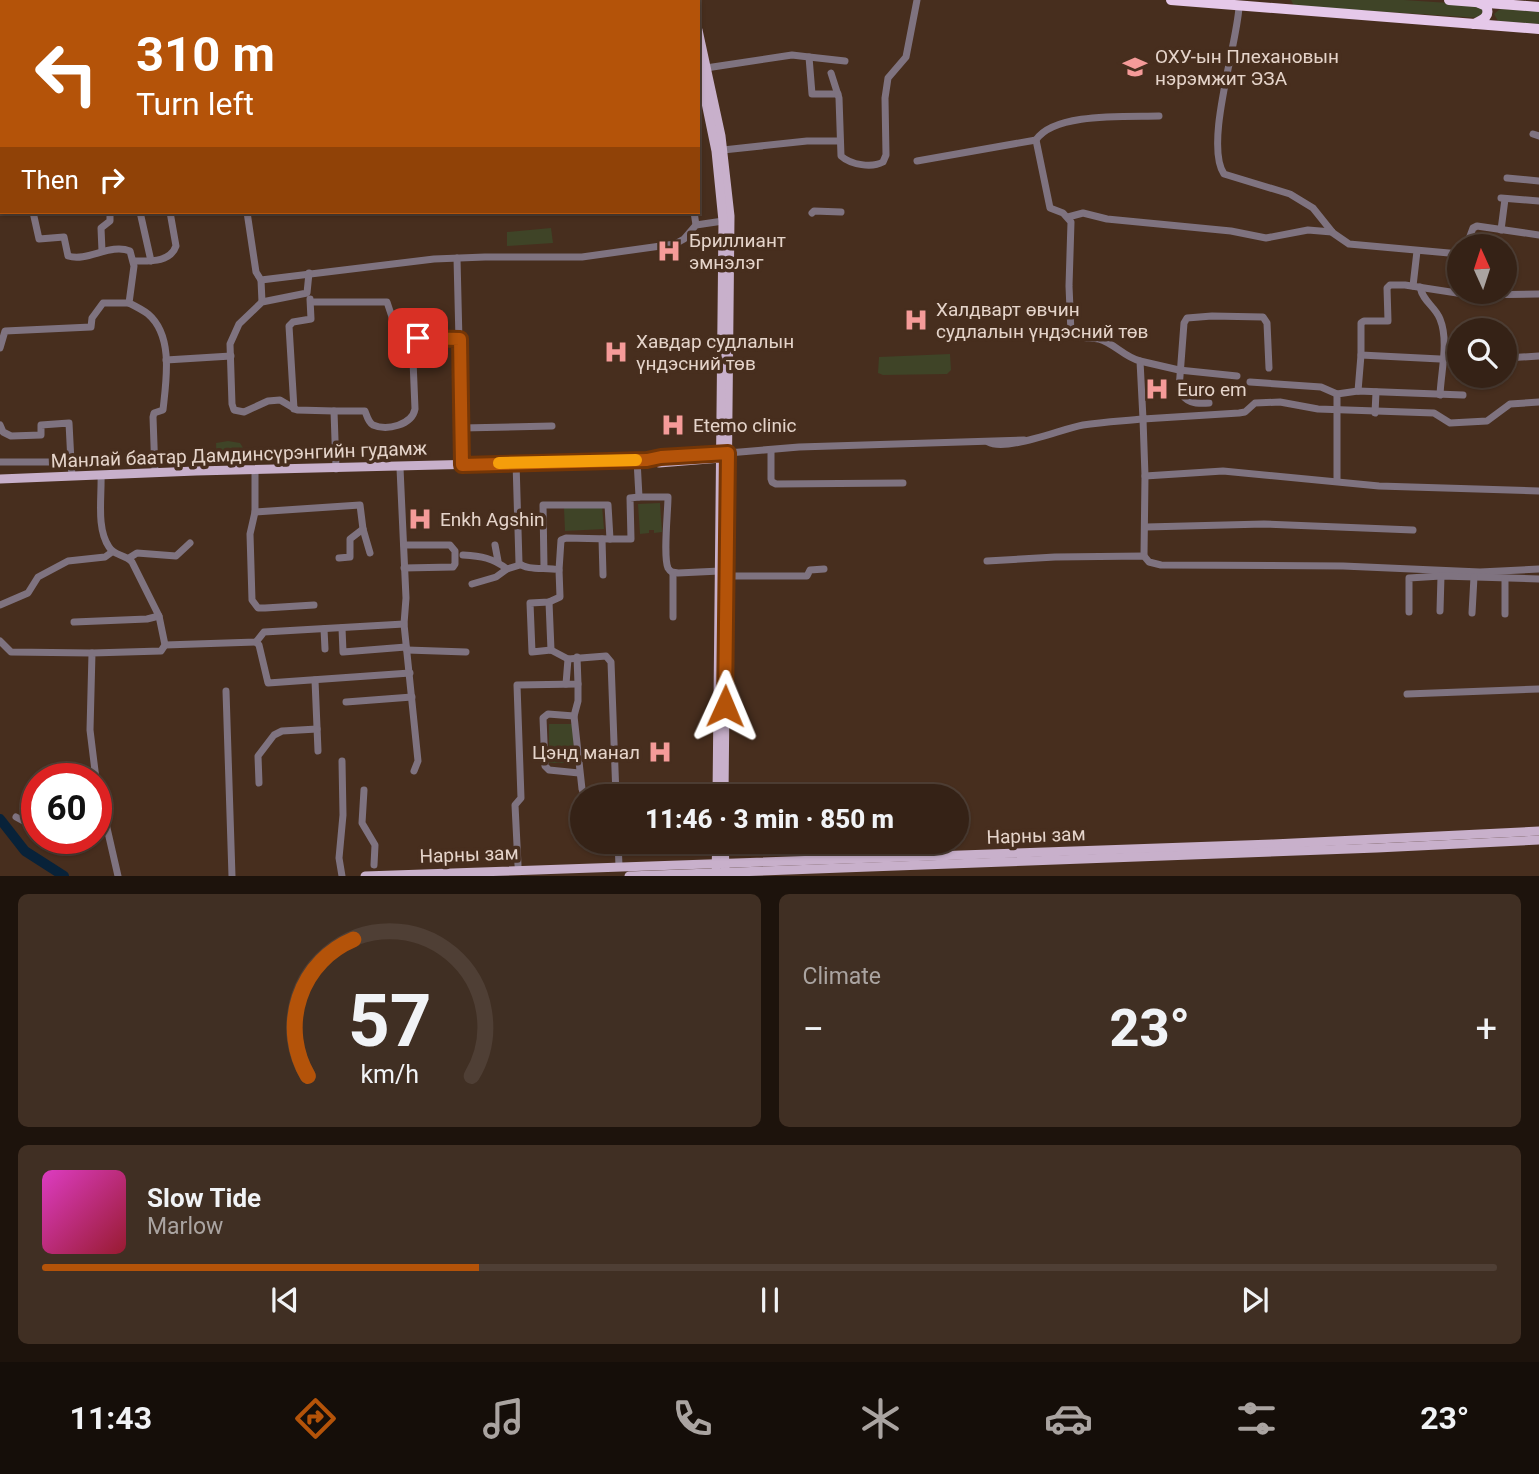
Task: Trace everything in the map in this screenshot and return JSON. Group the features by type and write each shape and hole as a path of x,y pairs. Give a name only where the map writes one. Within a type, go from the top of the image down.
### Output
{"highway":[{"path":"1171,0 1239,7 1285,5 1539,29"},
{"path":"1449,0 1539,7"},
{"path":"1473,1 1486,6 1488,13 1473,24"},
{"path":"1502,4 1496,6 1491,13 1493,21 1503,27"}],"main road":[{"path":"700,69 723,150 731,232 724,454"},
{"path":"700,69 716,151 723,221 724,784"},
{"name":"Манлай баатар Дамдинсүрэнгийн гудамж","path":"0,479 516,463 642,460 659,463 724,454"},
{"path":"717,784 723,573"},
{"name":"Нарны зам","path":"629,876 1539,831"},
{"name":"Нарны зам","path":"977,859 1539,839"},
{"name":"Нарны зам","path":"365,876 619,866 721,870"}],"street":[{"path":"831,73 841,110 841,156 846,161 876,166 883,162 886,155 885,99 888,78 906,57 918,0"},
{"path":"1239,7 1216,156 1224,174 1290,194 1314,208 1333,233 1349,244 1447,253"},
{"path":"700,69 792,55 845,61"},
{"path":"809,57 812,94 838,94"},
{"path":"1159,116 1100,118 1059,123 1040,134 1036,140 1050,208 1068,217 1083,213 1107,219 1231,231 1266,238 1308,230 1333,233"},
{"path":"917,160 1036,140"},
{"path":"723,150 807,141 841,141"},
{"path":"1507,177 1539,181"},
{"path":"1502,230 1503,199 1539,201"},
{"path":"812,213 841,212"},
{"path":"33,214 39,239 64,237 68,256 72,258 102,251 130,251 134,261 129,303"},
{"path":"102,251 101,228 110,221 110,214"},
{"path":"140,214 151,261"},
{"path":"134,261 166,258 175,251 170,214"},
{"path":"247,214 256,272 261,280 262,302"},
{"path":"694,214 696,225"},
{"path":"1068,217 1071,225 1071,334 1103,340 1126,356 1179,370 1237,376"},
{"path":"261,280 457,258 582,257 680,242 696,225 723,221"},
{"path":"1471,234 1474,228 1483,225 1539,236"},
{"path":"1417,251 1417,286 1424,300 1439,317 1445,339 1440,395"},
{"path":"457,258 462,465"},
{"path":"294,409 289,326 293,322 311,319 312,302 307,293 309,274"},
{"path":"1358,391 1363,321 1388,321 1388,286 1417,286 1470,295 1539,294"},
{"path":"307,293 262,302 239,324 230,344 234,410 244,412 268,401 280,400 294,409 365,411 369,423 375,426 401,425 413,417 413,360 419,359"},
{"path":"312,302 387,302 397,332 401,336 460,339"},
{"path":"0,348 5,331 91,327 92,318 103,303 129,303 148,314 163,336 166,360 163,411 153,417 155,473"},
{"path":"1209,404 1193,404 1179,389 1184,320 1190,317 1212,316 1264,318 1267,323 1269,368"},
{"path":"1361,355 1447,359"},
{"path":"166,360 231,356"},
{"path":"1517,357 1539,356"},
{"path":"1140,360 1146,476 1144,556 1149,562 1161,565 1343,566 1480,572 1539,569"},
{"path":"1250,382 1321,387 1337,394 1358,391 1463,395"},
{"path":"1375,413 1376,393"},
{"path":"1337,394 1337,481"},
{"path":"724,454 889,444 1011,444 1086,425 1239,414 1255,403 1280,402 1318,410 1434,414 1450,422 1480,422 1487,421 1510,404 1539,402"},
{"path":"334,411 336,469"},
{"path":"0,425 3,432 11,436 39,436 42,433 41,425 66,422 70,425 72,476"},
{"path":"462,428 552,426"},
{"path":"771,450 771,479 776,484 903,483"},
{"path":"639,497 642,460"},
{"path":"0,463 71,462"},
{"path":"516,463 520,565"},
{"path":"400,468 406,598 404,624 418,761 414,771"},
{"path":"255,470 255,512 250,534 254,605 265,608 314,605"},
{"path":"1146,476 1223,471 1388,487 1539,491"},
{"path":"0,638 10,652 161,651 165,645 159,616 129,558 113,552 107,545 102,522 101,475"},
{"path":"616,784 611,662 606,656 572,658 551,650 532,652 530,603 549,602 560,597 561,540 631,539 630,498 668,497 666,557 668,568 673,572 807,576 810,570 824,569"},
{"path":"255,512 360,505 370,553"},
{"path":"544,567 543,505 608,505 603,575"},
{"path":"1146,527 1264,524 1413,530"},
{"path":"339,558 350,557 352,536 363,529"},
{"path":"129,558 137,553 176,556 190,542"},
{"path":"404,545 450,545 455,551 453,567 404,568"},
{"path":"495,545 498,561"},
{"path":"0,605 28,593 38,577 68,561 105,557 113,552"},
{"path":"463,555 498,561 507,569"},
{"path":"987,561 1144,556"},
{"path":"520,565 526,568 559,570"},
{"path":"472,584 496,577 507,569 520,565"},
{"path":"673,572 673,617"},
{"path":"1440,611 1441,576"},
{"path":"1409,612 1409,578 1441,576 1539,579"},
{"path":"1472,613 1474,577"},
{"path":"1505,579 1505,614"},
{"path":"549,602 551,650"},
{"path":"74,622 147,619 159,616"},
{"path":"165,645 256,642 264,632 404,624"},
{"path":"342,628 343,652 406,648 466,652"},
{"path":"324,629 325,649"},
{"path":"256,642 268,683 410,673"},
{"path":"92,653 90,730 94,763"},
{"path":"566,684 572,658"},
{"path":"572,658 579,684 574,716 581,784"},
{"path":"315,680 318,751"},
{"path":"518,865 515,805 521,798 516,685 579,684"},
{"path":"1407,694 1539,689"},
{"path":"226,691 232,876"},
{"path":"346,702 412,697"},
{"path":"574,716 548,714 543,718 545,766 549,770 579,773"},
{"path":"259,783 258,756 267,748 274,735 317,729"},
{"path":"342,761 343,815 339,858 342,876"},
{"path":"364,790 361,804 362,823 375,845 374,865"},
{"path":"16,817 21,820"},
{"path":"112,853 118,876"},
{"path":"618,854 619,866"}],"green space":[{"path":"1291,0 1404,0 1479,5 1485,8 1480,18 1294,6"},
{"path":"1500,9 1539,11 1539,24 1498,21 1494,14"},
{"path":"551,228 553,243 507,246 507,232"},
{"path":"950,354 951,370 947,374 878,373 879,357"},
{"path":"216,443 240,443 252,462 217,463"},
{"path":"660,503 662,532 654,533 654,530 649,530 649,533 640,534 638,504"},
{"path":"602,506 604,529 565,531 564,508"},
{"path":"549,724 573,724 574,763 549,763"}],"waterway":[{"path":"0,819 25,851 64,876"}],"slow traffic":[{"path":"499,463 636,460"}],"place":[{"name":"ОХУ-ын Плехановын нэрэмжит ЭЗА","path":"1135,67"},
{"name":"Бриллиант эмнэлэг","path":"669,251"},
{"name":"Халдварт өвчин судлалын үндэсний төв","path":"916,320"},
{"name":"Хавдар судлалын үндэсний төв","path":"616,352"},
{"name":"Euro em","path":"1157,389"},
{"name":"Etemo clinic","path":"673,425"},
{"name":"Enkh Agshin","path":"420,519"},
{"name":"Цэнд манал","path":"660,752"}],"route":[{"path":"418,338 460,339 462,465 647,460 728,453 725,706"}]}
